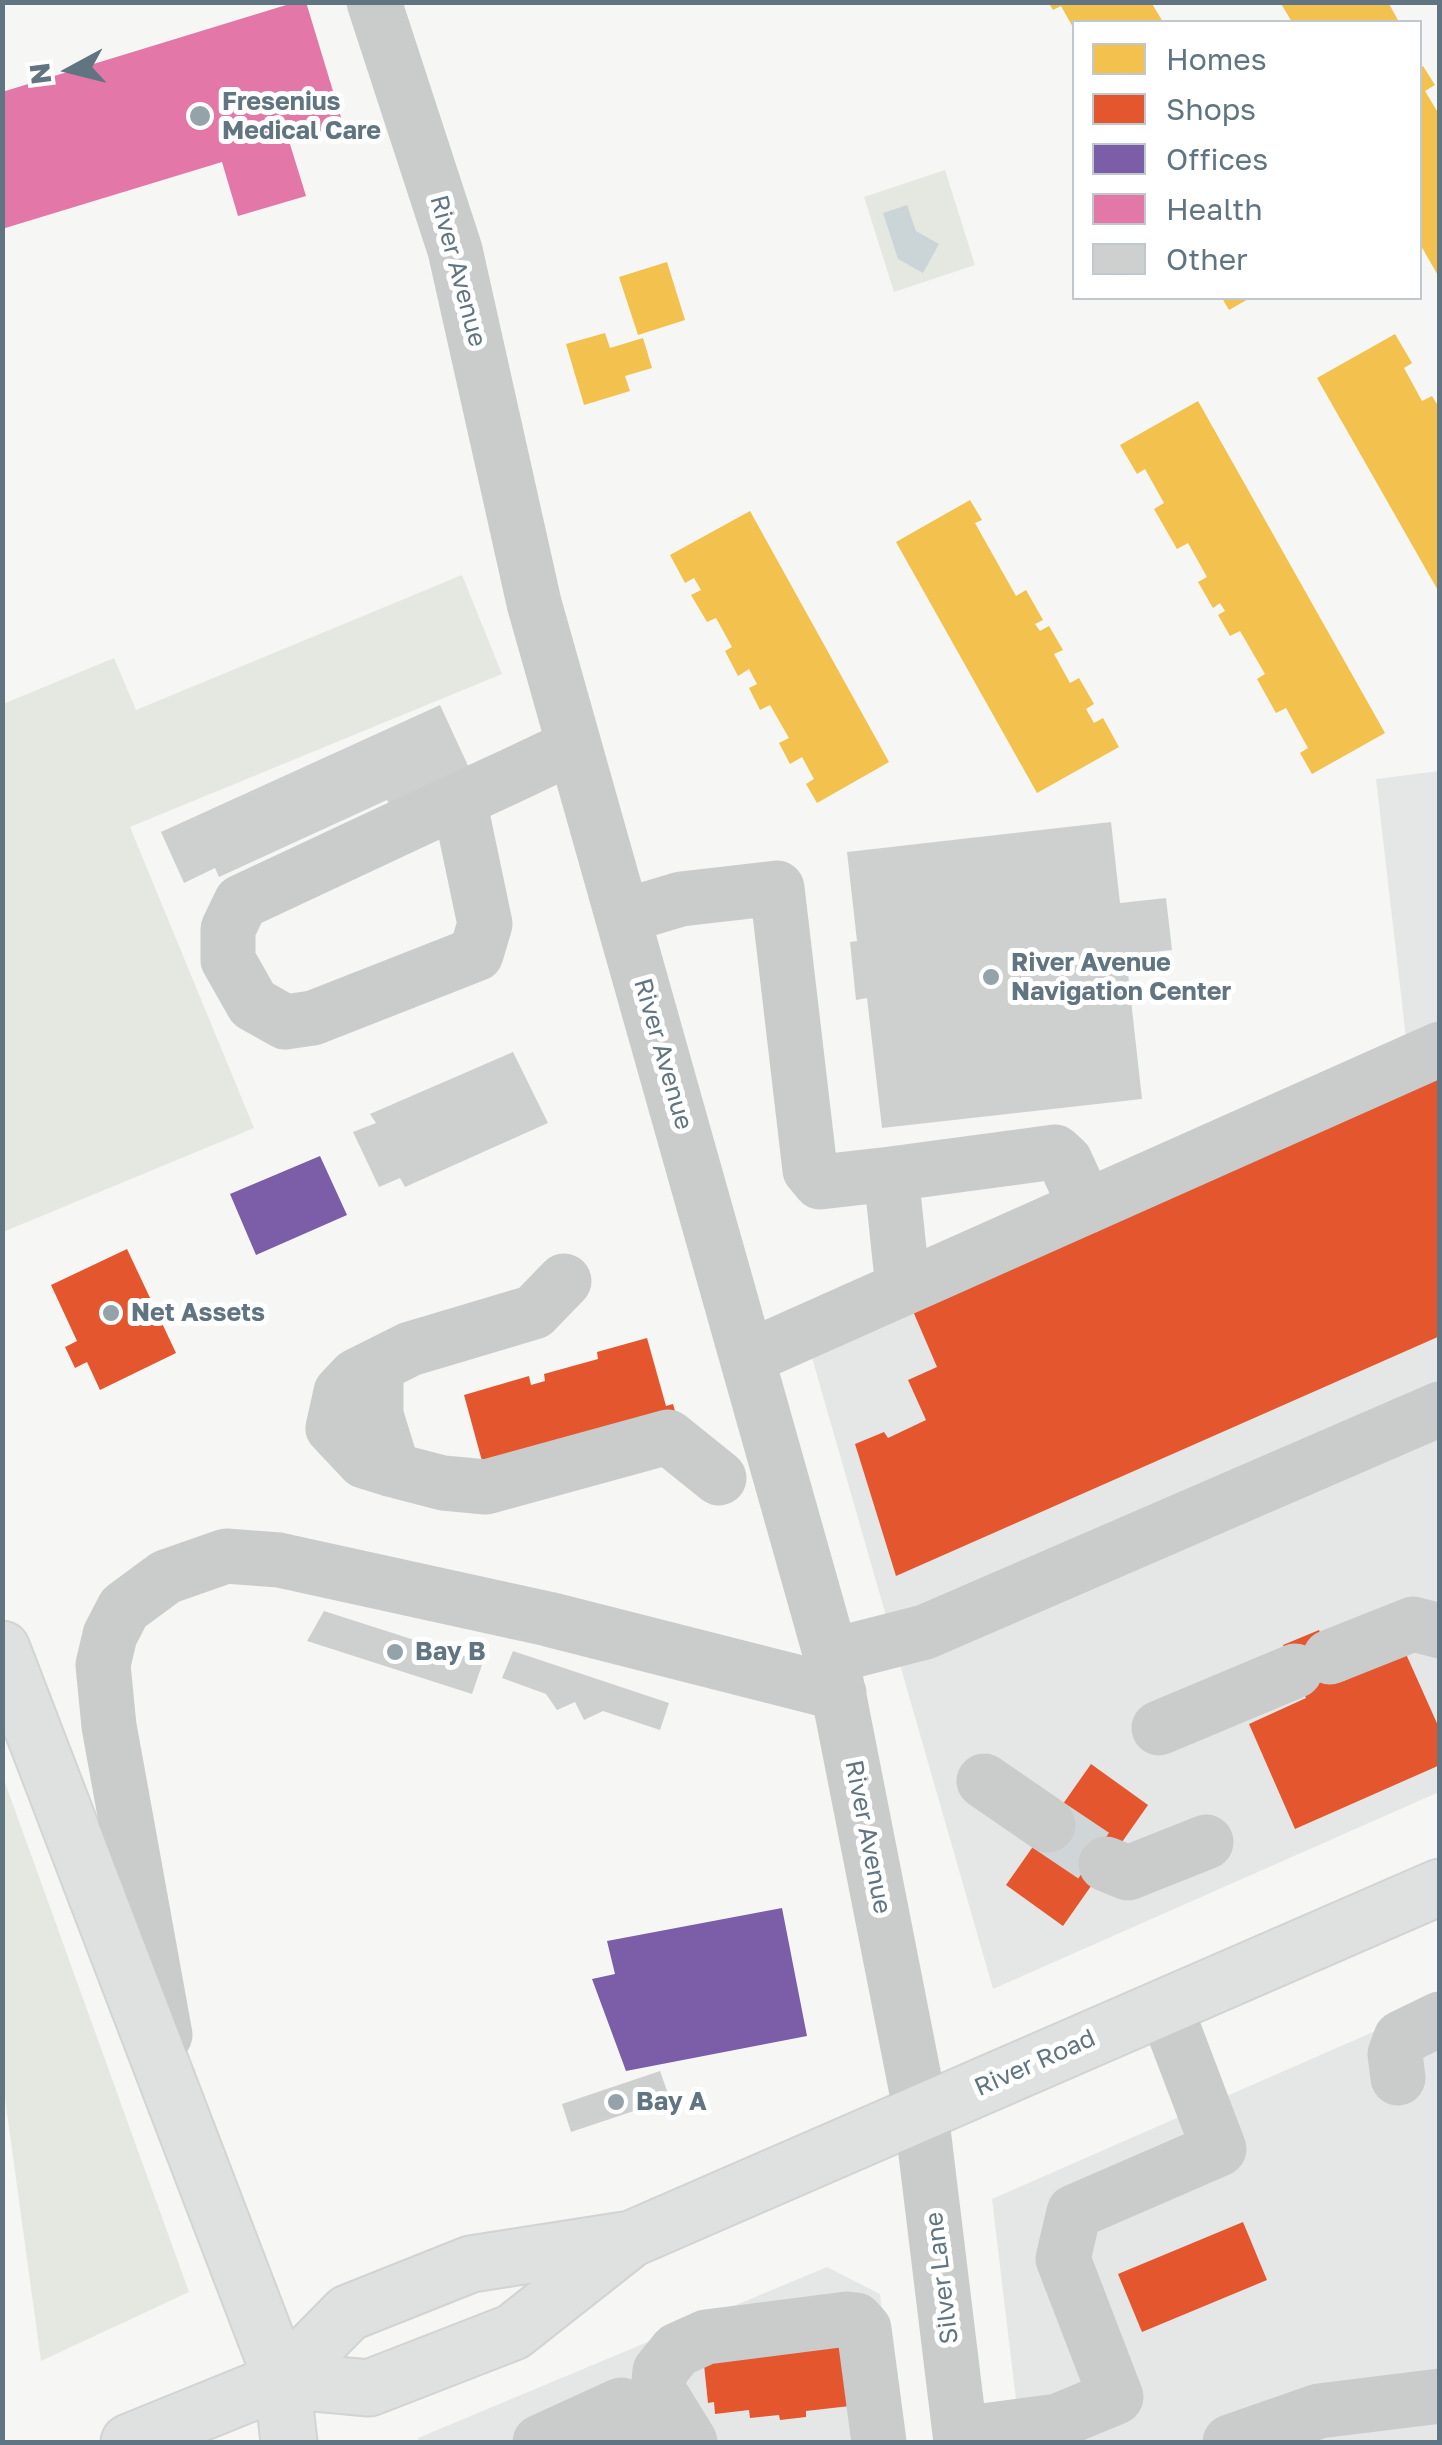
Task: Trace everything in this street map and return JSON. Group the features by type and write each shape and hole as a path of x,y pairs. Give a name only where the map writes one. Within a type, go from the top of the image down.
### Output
{"main road":[{"path":"2,1649 282,2380 289,2442"},
{"name":"River Road","path":"282,2380 369,2388 512,2332 632,2239 1440,1888"},
{"name":"River Road","path":"129,2442 282,2380 348,2314 418,2285 471,2264 632,2239"}],"street":[{"name":"River Avenue","path":"374,2 455,250 534,604 836,1674 921,2113"},
{"path":"459,800 484,924 476,954 313,1018 285,1022 253,1004 228,960 228,929 242,902 459,800 574,746"},
{"path":"624,916 681,899 776,888 810,1170 820,1182 1055,1152 1065,1161 1086,1207"},
{"path":"749,1357 1440,1049"},
{"path":"891,1174 903,1288"},
{"path":"564,1281 534,1312 410,1349 376,1366 376,1415 393,1470 443,1483 486,1486 668,1437 719,1478"},
{"path":"175,2096 109,1726 103,1666 110,1634 124,1608 166,1577 226,1556 279,1560 548,1619 836,1674 1440,1409"},
{"path":"1159,1728 1413,1624 1440,1631"},
{"path":"984,1781 1048,1825"},
{"path":"1106,1864 1128,1873 1206,1842"},
{"path":"961,2438 1053,2422 1116,2397 1064,2259 1074,2212 1219,2149 1165,2007"},
{"path":"1398,2078 1395,2054 1402,2038 1440,2019"},
{"name":"Silver Lane","path":"921,2113 961,2438"},
{"path":"690,2442 658,2390 663,2364 684,2344 706,2337 847,2318 856,2320 864,2329 879,2442"},
{"path":"1230,2442 1319,2411 1440,2396"},
{"path":"540,2442 621,2405 632,2416 634,2442"}],"shaded area":[{"path":"945,170 975,265 894,292 864,197"},
{"path":"907,205 916,231 939,244 923,273 898,259 883,213"},
{"path":"462,575 502,674 130,827 254,1128 3,1232 3,704 114,658 136,710"},
{"path":"1439,771 1439,1792 993,1989 798,1309 1406,1038 1376,779"},
{"path":"3,1777 189,2292 41,2361 3,2084"},
{"path":"1439,2003 1439,2442 1021,2442 992,2199"},
{"path":"827,2267 880,2294 897,2442 418,2442 418,2438"}],"building: Homes":[{"path":"1048,2 1151,2 1162,20 1072,20 1072,25 1061,6 1053,10"},
{"path":"1280,2 1388,2 1398,20 1291,20"},
{"path":"1422,67 1435,85 1425,91 1440,116 1440,279 1422,248"},
{"path":"667,262 685,320 638,335 619,277"},
{"path":"1223,300 1246,300 1229,310"},
{"path":"605,333 610,348 643,338 652,368 625,376 630,391 584,405 566,344"},
{"path":"1395,334 1412,363 1404,368 1422,401 1432,396 1440,409 1440,594 1317,378"},
{"path":"1198,401 1385,733 1312,774 1300,753 1308,748 1286,708 1276,713 1257,679 1265,674 1240,631 1230,636 1218,615 1225,611 1220,603 1213,608 1198,582 1207,577 1188,543 1177,549 1154,509 1164,503 1145,469 1137,474 1120,445"},
{"path":"970,500 982,520 975,523 1016,596 1026,590 1043,620 1035,624 1040,631 1049,626 1063,650 1054,654 1070,683 1079,678 1094,704 1086,709 1094,723 1103,718 1119,747 1037,793 896,542"},
{"path":"750,511 889,762 817,803 806,784 814,779 802,757 790,764 779,743 789,738 770,705 760,710 749,688 757,684 749,669 738,676 725,651 732,647 716,618 707,622 691,595 701,590 694,578 685,583 670,555"}],"building: Shops":[{"path":"1440,1072 1440,1336 896,1576 855,1444 884,1432 888,1438 926,1420 908,1380 937,1367 909,1302"},
{"name":"Net Assets","path":"127,1249 176,1353 100,1390 87,1362 75,1368 65,1347 77,1341 51,1285"},
{"path":"647,1338 666,1406 673,1404 677,1418 485,1472 464,1395 529,1376 531,1385 545,1381 544,1374 598,1359 597,1352"},
{"path":"1319,1630 1341,1682 1406,1654 1440,1730 1440,1765 1295,1829 1249,1724 1306,1698 1283,1645"},
{"path":"1091,1764 1148,1805 1063,1926 1006,1885"},
{"path":"1243,2222 1267,2280 1142,2332 1118,2274"},
{"path":"842,2335 850,2406 806,2411 806,2417 780,2420 779,2415 750,2418 749,2410 715,2414 714,2402 708,2403 703,2355"}],"building: Offices":[{"name":"Net Assets","path":"320,1156 347,1215 256,1255 230,1194"},
{"path":"782,1908 807,2036 626,2071 592,1979 615,1974 607,1941"}],"building: Health":[{"path":"306,2 343,124 289,141 306,196 238,216 222,162 2,229 2,92"}],"building: Other":[{"path":"440,705 470,770 390,806 387,800 219,877 215,868 184,883 161,832"},
{"name":"River Avenue Navigation Center","path":"1111,822 1120,903 1166,898 1172,950 1126,955 1142,1099 882,1128 867,998 856,1000 850,942 857,941 847,852"},
{"path":"513,1052 548,1123 405,1187 400,1178 379,1187 353,1132 376,1123 370,1114"},
{"name":"Bay B","path":"324,1611 483,1662 472,1694 307,1641"},
{"path":"513,1651 669,1703 660,1730 603,1711 584,1720 575,1702 557,1710 546,1694 502,1678"},
{"name":"Bay A","path":"660,2071 670,2099 571,2132 562,2104"}],"tunnel":[{"path":"1048,1825 1106,1864"}],"place":[{"name":"Fresenius Medical Care","path":"200,116"},
{"name":"River Avenue Navigation Center","path":"991,977"},
{"name":"Net Assets","path":"111,1313"},
{"name":"Bay B","path":"395,1652"},
{"name":"Bay A","path":"616,2102"}]}
